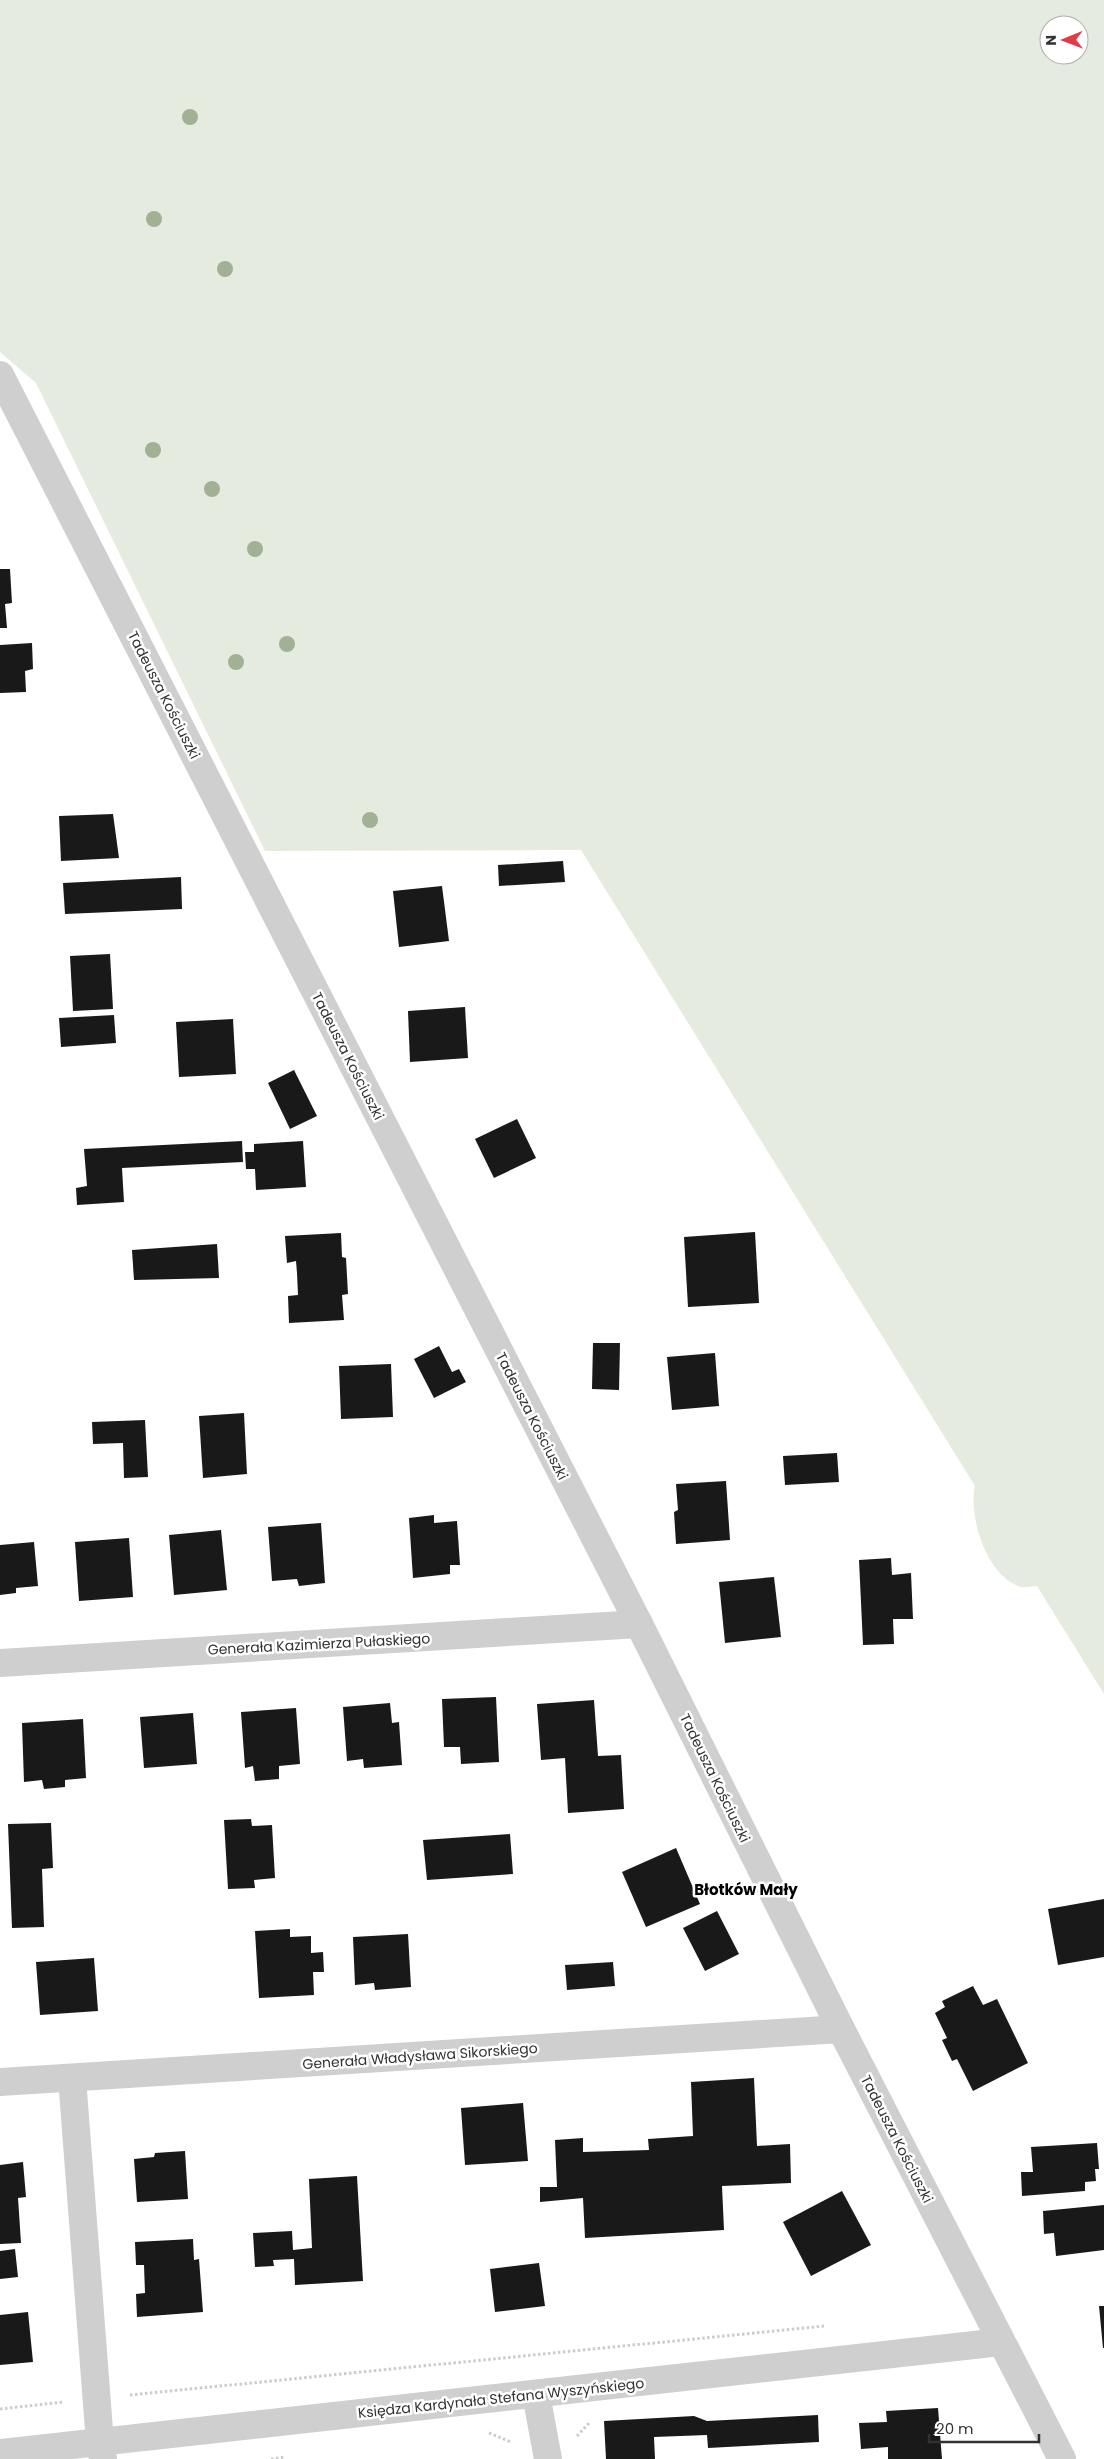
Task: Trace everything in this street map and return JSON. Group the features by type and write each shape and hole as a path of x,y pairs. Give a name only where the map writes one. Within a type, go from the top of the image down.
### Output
{"street":[{"name":"Tadeusza Kościuszki","path":"0,375 639,1624 840,2029 1062,2459"},
{"name":"Generała Kazimierza Pułaskiego","path":"0,1663 639,1624"},
{"name":"Generała Władysława Sikorskiego","path":"0,2082 840,2029"},
{"path":"72,2078 101,2451"},
{"name":"Księdza Kardynała Stefana Wyszyńskiego","path":"0,2453 101,2451 536,2394 1002,2342"},
{"path":"536,2394 547,2452"}],"path":[{"path":"0,2409 828,2325"},
{"path":"481,2430 517,2444 547,2452 577,2436 594,2418"},
{"path":"271,2459 291,2457"}],"shaded area":[{"path":"0,0 1104,0 1104,1694 1037,1586 1021,1587 1009,1581 998,1571 990,1559 983,1544 974,1513 975,1486 581,850 265,851 36,383 0,352"}],"building":[{"path":"0,569 10,569 12,603 5,604 7,628 0,628"},
{"path":"32,643 33,669 25,671 26,692 0,693 0,645"},
{"path":"113,814 119,858 61,861 59,816"},
{"path":"563,861 565,882 499,886 498,865"},
{"path":"181,877 182,909 65,914 63,883"},
{"path":"442,886 449,941 399,947 393,891"},
{"path":"110,954 113,1009 73,1011 70,956"},
{"path":"465,1007 468,1058 410,1062 408,1011"},
{"path":"114,1015 116,1043 61,1047 59,1018"},
{"path":"233,1019 236,1074 179,1077 176,1022"},
{"path":"294,1070 317,1116 290,1129 268,1083"},
{"path":"517,1119 536,1158 494,1178 475,1139"},
{"path":"242,1141 243,1162 122,1168 124,1202 77,1205 76,1188 87,1186 84,1149"},
{"path":"303,1141 306,1187 256,1190 255,1169 246,1169 245,1152 254,1152 254,1144"},
{"path":"755,1232 759,1303 688,1307 684,1237"},
{"path":"341,1233 342,1257 346,1258 348,1294 342,1295 344,1320 289,1323 288,1296 298,1295 297,1273 296,1261 287,1263 285,1236"},
{"path":"217,1244 219,1278 134,1280 132,1250"},
{"path":"593,1343 620,1343 619,1390 592,1389"},
{"path":"439,1346 452,1372 459,1369 466,1382 434,1398 414,1359"},
{"path":"715,1353 719,1406 672,1410 667,1357"},
{"path":"391,1364 393,1417 341,1419 339,1366"},
{"path":"244,1413 247,1474 203,1478 199,1416"},
{"path":"145,1420 148,1477 124,1478 123,1443 93,1444 92,1422"},
{"path":"837,1453 839,1482 785,1485 783,1456"},
{"path":"726,1481 730,1540 676,1544 674,1512 678,1510 676,1484"},
{"path":"434,1515 434,1523 457,1521 460,1565 450,1565 450,1574 413,1578 409,1518"},
{"path":"321,1523 325,1583 299,1586 297,1579 272,1581 268,1527"},
{"path":"221,1530 227,1590 174,1595 169,1535"},
{"path":"129,1538 133,1597 79,1601 75,1542"},
{"path":"34,1542 38,1586 16,1588 16,1593 0,1595 0,1545"},
{"path":"891,1558 892,1575 911,1573 913,1619 893,1619 894,1644 863,1645 859,1560"},
{"path":"774,1577 781,1637 725,1643 719,1582"},
{"path":"496,1697 499,1762 461,1764 460,1747 444,1747 442,1699"},
{"path":"594,1700 598,1756 621,1755 624,1809 568,1813 565,1758 541,1760 537,1704"},
{"path":"390,1703 392,1723 399,1722 402,1765 364,1768 363,1759 347,1761 343,1707"},
{"path":"296,1708 300,1764 279,1766 279,1779 255,1781 253,1766 245,1768 241,1712"},
{"path":"193,1713 197,1764 144,1768 140,1717"},
{"path":"83,1719 86,1778 65,1780 65,1787 44,1789 42,1780 24,1782 22,1723"},
{"path":"251,1819 252,1826 272,1825 275,1878 254,1880 255,1888 228,1889 224,1820"},
{"path":"51,1823 53,1868 42,1869 44,1927 12,1928 8,1824"},
{"path":"510,1834 513,1874 427,1880 423,1840"},
{"path":"676,1848 700,1904 646,1927 622,1872"},
{"path":"1104,1899 1104,1957 1058,1965 1048,1909"},
{"path":"717,1911 739,1954 705,1971 683,1928"},
{"path":"290,1929 290,1937 311,1936 311,1953 323,1952 324,1972 313,1972 314,1995 259,1998 255,1931"},
{"path":"408,1934 411,1987 375,1990 374,1983 355,1985 353,1937"},
{"path":"94,1958 98,2011 40,2015 36,1962"},
{"path":"613,1962 615,1986 567,1990 565,1965"},
{"path":"973,1986 983,2005 997,1999 1028,2063 973,2091 957,2059 952,2061 942,2040 947,2038 935,2013 945,2007 942,2001"},
{"path":"754,2078 757,2146 790,2144 791,2183 722,2186 724,2230 585,2238 583,2198 540,2202 540,2187 557,2187 555,2140 583,2138 583,2152 649,2150 648,2139 693,2136 691,2082"},
{"path":"523,2103 528,2161 465,2165 461,2108"},
{"path":"1097,2143 1099,2169 1095,2169 1096,2181 1085,2182 1085,2191 1022,2196 1021,2172 1033,2172 1031,2147"},
{"path":"185,2151 188,2199 137,2202 134,2159 154,2157 155,2153"},
{"path":"23,2162 26,2197 18,2198 21,2243 0,2244 0,2165"},
{"path":"357,2176 363,2281 295,2285 294,2259 273,2260 274,2266 255,2267 253,2233 292,2231 293,2250 312,2248 309,2179"},
{"path":"842,2191 871,2245 811,2276 783,2222"},
{"path":"1104,2205 1104,2250 1056,2256 1054,2233 1044,2234 1043,2211"},
{"path":"193,2239 194,2260 199,2259 203,2312 137,2317 136,2294 145,2293 144,2265 136,2265 135,2242"},
{"path":"15,2249 18,2277 0,2279 0,2251"},
{"path":"539,2263 545,2306 495,2312 490,2269"},
{"path":"1099,2306 1104,2306 1104,2348 1103,2348"},
{"path":"28,2312 33,2362 0,2365 0,2315"},
{"path":"938,2408 942,2459 888,2459 888,2447 861,2449 859,2423 887,2422 886,2411"},
{"path":"818,2415 819,2442 708,2448 707,2435 654,2437 655,2459 606,2459 604,2421 694,2416 707,2421"}],"district":[{"name":"Błotków Mały","path":"746,1890"}]}
